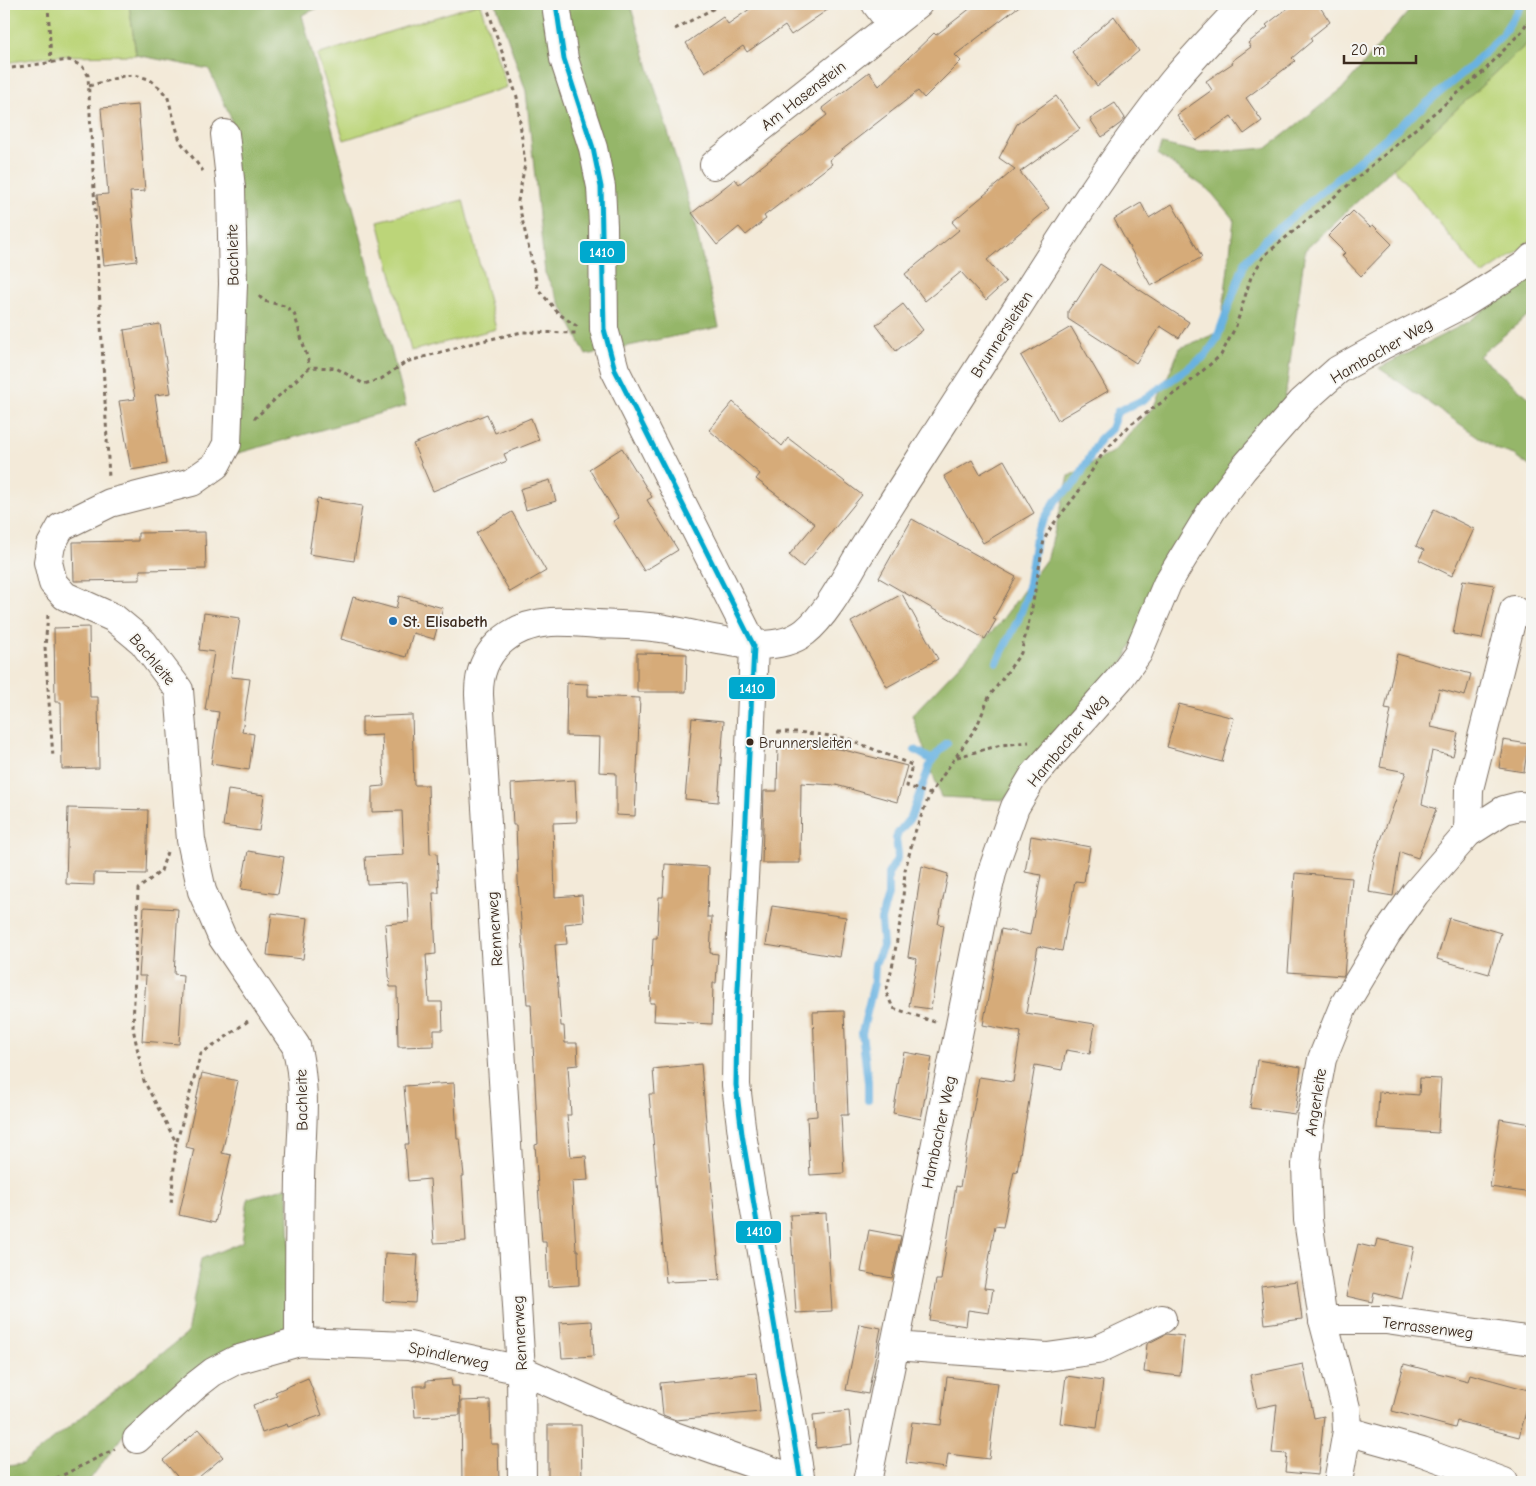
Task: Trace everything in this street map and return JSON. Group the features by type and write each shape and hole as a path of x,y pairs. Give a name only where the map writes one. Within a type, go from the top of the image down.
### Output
{"street":[{"path":"556,4 564,59 592,148 601,187 604,329 615,370 754,646 737,1011 736,1085 742,1134 801,1482"},
{"path":"876,4 892,25"},
{"name":"Am Hasenstein","path":"714,165 918,4"},
{"name":"Brunnersleiten","path":"754,646 778,644 792,639 805,632 826,608 1090,195 1133,133 1172,83 1244,4"},
{"name":"Bachleite","path":"225,134 231,188 233,284 227,444 216,465 192,482 110,503 61,527 51,545 48,562 53,583 65,596 114,618 143,642 179,690 191,840 202,890 222,937 296,1046 303,1078 299,1342"},
{"name":"Hambacher Weg","path":"866,1482 987,894 993,869 1012,813 1034,775 1120,678 1138,653 1167,584 1212,510 1243,469 1302,402 1338,370 1463,304 1525,265 1532,258"},
{"path":"1468,833 1469,789 1514,610"},
{"name":"Rennerweg","path":"522,1482 521,1370 479,679 489,655 499,643 529,626 551,622 657,628 754,646"},
{"name":"Angerleite","path":"1338,1482 1347,1431 1346,1408 1323,1320 1308,1220 1306,1164 1310,1124 1322,1058 1343,1007 1386,935 1415,894 1468,833 1504,810 1519,806 1532,807"},
{"path":"894,1346 1047,1357 1097,1350 1162,1319"},
{"name":"Terrassenweg","path":"1323,1320 1386,1320 1532,1340"},
{"name":"Spindlerweg","path":"136,1439 195,1386 213,1372 236,1360 299,1342 409,1346 521,1370 657,1430 801,1482"},
{"path":"1347,1431 1422,1452 1504,1482"}],"path":[{"path":"48,4 51,62"},
{"path":"486,4 517,96 525,164 518,201 538,289 559,314 580,328"},
{"path":"675,29 722,4"},
{"path":"959,1030 893,1008 886,992 902,912 905,870 915,832 930,794 977,726 990,697 1020,653 1031,613 1044,540 1051,527 1077,494 1103,453 1131,424 1186,386 1221,355 1236,326 1250,277 1264,255 1483,72 1522,31 1532,14"},
{"path":"4,69 69,60 82,66 88,75 110,503"},
{"path":"88,86 123,76 135,75 149,79 168,98 180,141 189,154"},
{"path":"262,299 264,302 285,306 294,313 310,368"},
{"path":"256,418 310,368 336,368 364,384 381,379 406,362 473,343 522,332 586,333"},
{"path":"53,757 45,647 48,612 59,590"},
{"path":"750,733 798,732 846,738 912,765 907,786 930,794"},
{"path":"956,757 1001,745 1054,740 1062,742"},
{"path":"167,852 161,871 138,889 133,1028 144,1081 176,1142"},
{"path":"171,1205 176,1142 201,1053 215,1046 268,1005"},
{"path":"49,1482 136,1439"}],"green space":[{"path":"4,4 129,4 136,55 55,56 4,63"},
{"path":"129,4 327,4 302,15 406,406 235,454 239,255 231,118 209,69 136,55"},
{"path":"480,4 507,87 344,140 317,55"},
{"path":"496,4 630,4 692,213 719,327 586,355 545,273 526,91"},
{"path":"1415,4 1532,4 1532,39 1305,250 1285,399 1181,540 1121,667 1004,800 941,797 912,715 999,624 1048,557 1069,476 1114,451 1155,406 1180,348 1220,332 1234,220 1210,191 1158,154 1162,144 1201,153 1267,148 1342,89"},
{"path":"1532,39 1532,239 1517,252 1482,275 1393,168"},
{"path":"463,200 496,329 411,351 378,221"},
{"path":"1532,275 1532,312 1479,356 1532,400 1532,468 1514,455 1496,449 1379,368 1468,322"},
{"path":"288,1187 292,1328 252,1344 127,1430 88,1482 4,1482 4,1464 8,1466 22,1464 187,1334 201,1259 242,1242 248,1198"}],"building":[{"path":"757,4 836,4 791,35 785,26 747,52 743,46 705,72 686,43 723,17 728,24"},
{"path":"976,4 1022,4 955,55 961,61 924,98 918,91 829,160 832,164 764,216 766,219 746,235 739,227 717,245 692,213 735,179 739,184 827,115 822,108 869,72 879,86 934,33 936,35"},
{"path":"1293,4 1318,4 1330,22 1310,38 1312,41 1292,58 1295,61 1246,98 1262,121 1244,134 1231,116 1196,141 1177,115 1212,90 1206,81 1233,63 1232,61 1251,47 1248,43 1268,27 1266,25"},
{"path":"1114,16 1139,51 1097,86 1072,52"},
{"path":"1056,96 1080,129 1020,172 1049,208 987,260 1006,282 986,300 961,272 925,301 905,274 959,230 952,222 1015,169 999,158 1017,124"},
{"path":"1115,103 1125,118 1102,137 1090,119"},
{"path":"138,105 145,191 130,192 137,261 104,265 97,195 108,194 101,108"},
{"path":"1141,203 1149,218 1172,204 1202,257 1151,286 1114,219"},
{"path":"1353,211 1370,227 1373,225 1392,244 1361,276 1342,256 1345,253 1328,236"},
{"path":"1100,264 1189,322 1179,338 1160,326 1136,363 1068,319 1068,311 1076,302"},
{"path":"903,304 923,330 896,351 876,325"},
{"path":"160,324 171,393 155,395 166,464 131,470 119,401 135,399 124,330"},
{"path":"1071,327 1108,391 1058,420 1021,356"},
{"path":"733,402 782,446 788,438 862,495 803,567 789,555 815,524 756,479 760,474 709,430"},
{"path":"487,414 495,433 531,418 539,440 504,454 507,461 433,491 413,444"},
{"path":"622,448 652,497 647,500 678,550 644,571 613,521 619,518 589,469"},
{"path":"972,460 980,474 1004,460 1034,513 983,543 944,476"},
{"path":"550,480 556,501 526,510 520,489"},
{"path":"317,499 362,506 354,561 309,554"},
{"path":"1434,509 1474,529 1452,576 1419,560 1424,550 1416,546"},
{"path":"512,512 546,571 510,592 476,533"},
{"path":"912,519 1016,577 993,619 996,620 985,639 879,578"},
{"path":"205,532 206,569 140,570 140,580 74,581 73,542 138,541 138,533"},
{"path":"1463,580 1494,585 1482,639 1453,634"},
{"path":"902,594 938,659 887,687 851,622"},
{"name":"St. Elisabeth","path":"399,596 443,608 434,639 413,633 406,657 341,639 353,597 396,609"},
{"path":"204,613 240,618 231,677 250,679 242,732 254,734 249,770 211,764 219,712 205,710 214,652 199,650"},
{"path":"89,627 90,697 98,697 99,768 62,769 61,702 55,702 54,628"},
{"path":"637,653 687,654 686,692 637,692"},
{"path":"1397,654 1471,674 1465,696 1439,689 1431,727 1458,733 1453,756 1432,751 1422,804 1436,809 1418,858 1400,852 1393,896 1369,892 1374,859 1406,772 1380,767 1391,710 1385,709"},
{"path":"567,683 588,684 588,696 640,698 635,816 616,815 616,773 599,772 600,737 566,736"},
{"path":"1179,704 1234,718 1222,762 1167,747"},
{"path":"412,715 414,785 428,785 430,854 437,853 439,893 433,893 436,954 426,955 429,1002 442,1002 443,1030 434,1030 434,1046 398,1047 397,987 390,987 385,924 409,922 407,882 367,884 365,857 404,855 402,811 372,812 372,787 384,786 382,735 362,736 362,717"},
{"path":"692,718 724,721 718,802 685,799"},
{"path":"1503,740 1528,744 1524,772 1499,768"},
{"path":"778,744 840,749 907,766 897,802 836,785 801,783 800,863 762,863 764,791 777,791"},
{"path":"575,780 577,822 553,823 555,897 582,895 584,922 565,924 567,944 555,945 561,1026 564,1026 565,1043 577,1043 578,1065 568,1066 571,1115 567,1115 571,1157 586,1156 588,1180 572,1181 579,1285 548,1287 546,1242 542,1242 535,1145 538,1144 531,1004 527,1004 516,825 513,825 511,784"},
{"path":"228,790 264,795 259,831 223,826"},
{"path":"68,808 148,810 146,874 94,873 94,885 66,884"},
{"path":"1031,836 1090,847 1084,882 1075,881 1062,951 1038,946 1026,1013 1095,1024 1090,1054 1066,1050 1062,1070 1035,1065 1017,1172 1014,1171 1003,1227 995,1226 984,1288 993,1289 989,1313 968,1310 966,1326 929,1320 936,1280 941,1280 956,1186 960,1187 979,1077 1013,1082 1021,1032 983,1025 1001,929 1030,935 1041,875 1025,872"},
{"path":"248,851 284,857 278,894 241,889"},
{"path":"665,864 709,867 707,917 712,917 710,953 718,954 716,983 713,983 712,1024 654,1021 655,1003 650,1003 653,938 657,938 659,897 663,897"},
{"path":"922,866 948,874 938,924 944,925 931,1009 909,1006 917,959 908,957"},
{"path":"1295,873 1352,878 1344,976 1288,972"},
{"path":"772,906 846,917 840,957 766,945"},
{"path":"144,907 178,909 174,974 183,975 179,1044 142,1041 146,976 139,976"},
{"path":"272,913 308,918 303,959 267,955"},
{"path":"1449,918 1501,933 1489,974 1437,959"},
{"path":"844,1011 848,1115 841,1115 844,1173 810,1175 807,1117 817,1116 813,1012"},
{"path":"904,1052 932,1057 921,1119 893,1113"},
{"path":"1257,1060 1301,1067 1295,1114 1250,1108"},
{"path":"701,1064 720,1280 666,1282 649,1094 655,1094 653,1069"},
{"path":"202,1073 238,1081 222,1153 231,1155 215,1223 179,1215 194,1149 186,1147"},
{"path":"1420,1078 1441,1079 1438,1133 1377,1129 1379,1092 1419,1095"},
{"path":"454,1083 457,1139 460,1139 464,1176 462,1176 466,1241 434,1243 430,1179 408,1181 405,1144 409,1144 404,1086"},
{"path":"1500,1119 1532,1124 1532,1193 1490,1187"},
{"path":"826,1213 832,1311 796,1313 790,1215"},
{"path":"869,1230 901,1236 892,1278 861,1272"},
{"path":"1377,1239 1414,1247 1402,1299 1374,1292 1372,1302 1346,1296 1358,1244 1375,1248"},
{"path":"385,1253 418,1255 415,1303 383,1301"},
{"path":"1297,1281 1302,1319 1265,1324 1261,1286"},
{"path":"592,1321 594,1356 562,1358 559,1323"},
{"path":"859,1324 881,1328 868,1394 846,1390"},
{"path":"1166,1334 1184,1336 1180,1376 1144,1372 1147,1344"},
{"path":"1303,1364 1314,1418 1324,1416 1318,1475 1285,1472 1287,1454 1272,1453 1277,1404 1257,1408 1250,1375"},
{"path":"1404,1364 1468,1381 1470,1374 1532,1391 1519,1437 1457,1421 1455,1428 1392,1411"},
{"path":"756,1373 760,1412 676,1420 663,1415 660,1383"},
{"path":"1066,1376 1103,1381 1097,1428 1060,1423"},
{"path":"947,1377 998,1383 989,1459 948,1454 946,1468 906,1463 912,1422 941,1425"},
{"path":"308,1378 322,1415 288,1427 287,1424 262,1433 253,1405 277,1396 275,1392"},
{"path":"451,1379 452,1386 459,1386 460,1415 415,1417 413,1386 426,1386 426,1381"},
{"path":"490,1400 491,1444 498,1444 499,1482 462,1482 461,1401"},
{"path":"849,1411 852,1444 816,1448 813,1415"},
{"path":"548,1425 581,1425 582,1482 548,1482"},
{"path":"199,1429 223,1457 193,1482 182,1482 163,1460"}],"waterway":[{"path":"997,662 1018,620 1027,595 1037,531 1056,500 1076,482 1100,439 1111,429 1117,412 1143,400 1205,356 1216,341 1245,262 1266,239 1471,66 1502,35 1522,4"},
{"path":"868,1100 868,1082 862,1033 874,983 875,964 883,946 881,920 888,895 888,874 898,854 896,839 898,833 911,817 932,760 947,743"},
{"path":"915,750 932,760"}],"transit line":[{"name":"1410","path":"556,4 564,59 593,148 601,187 604,329 615,370 754,646 737,1011 736,1085 742,1134 801,1482"}],"place":[{"name":"St. Elisabeth","path":"393,621"},
{"name":"Brunnersleiten","path":"750,742"}]}
